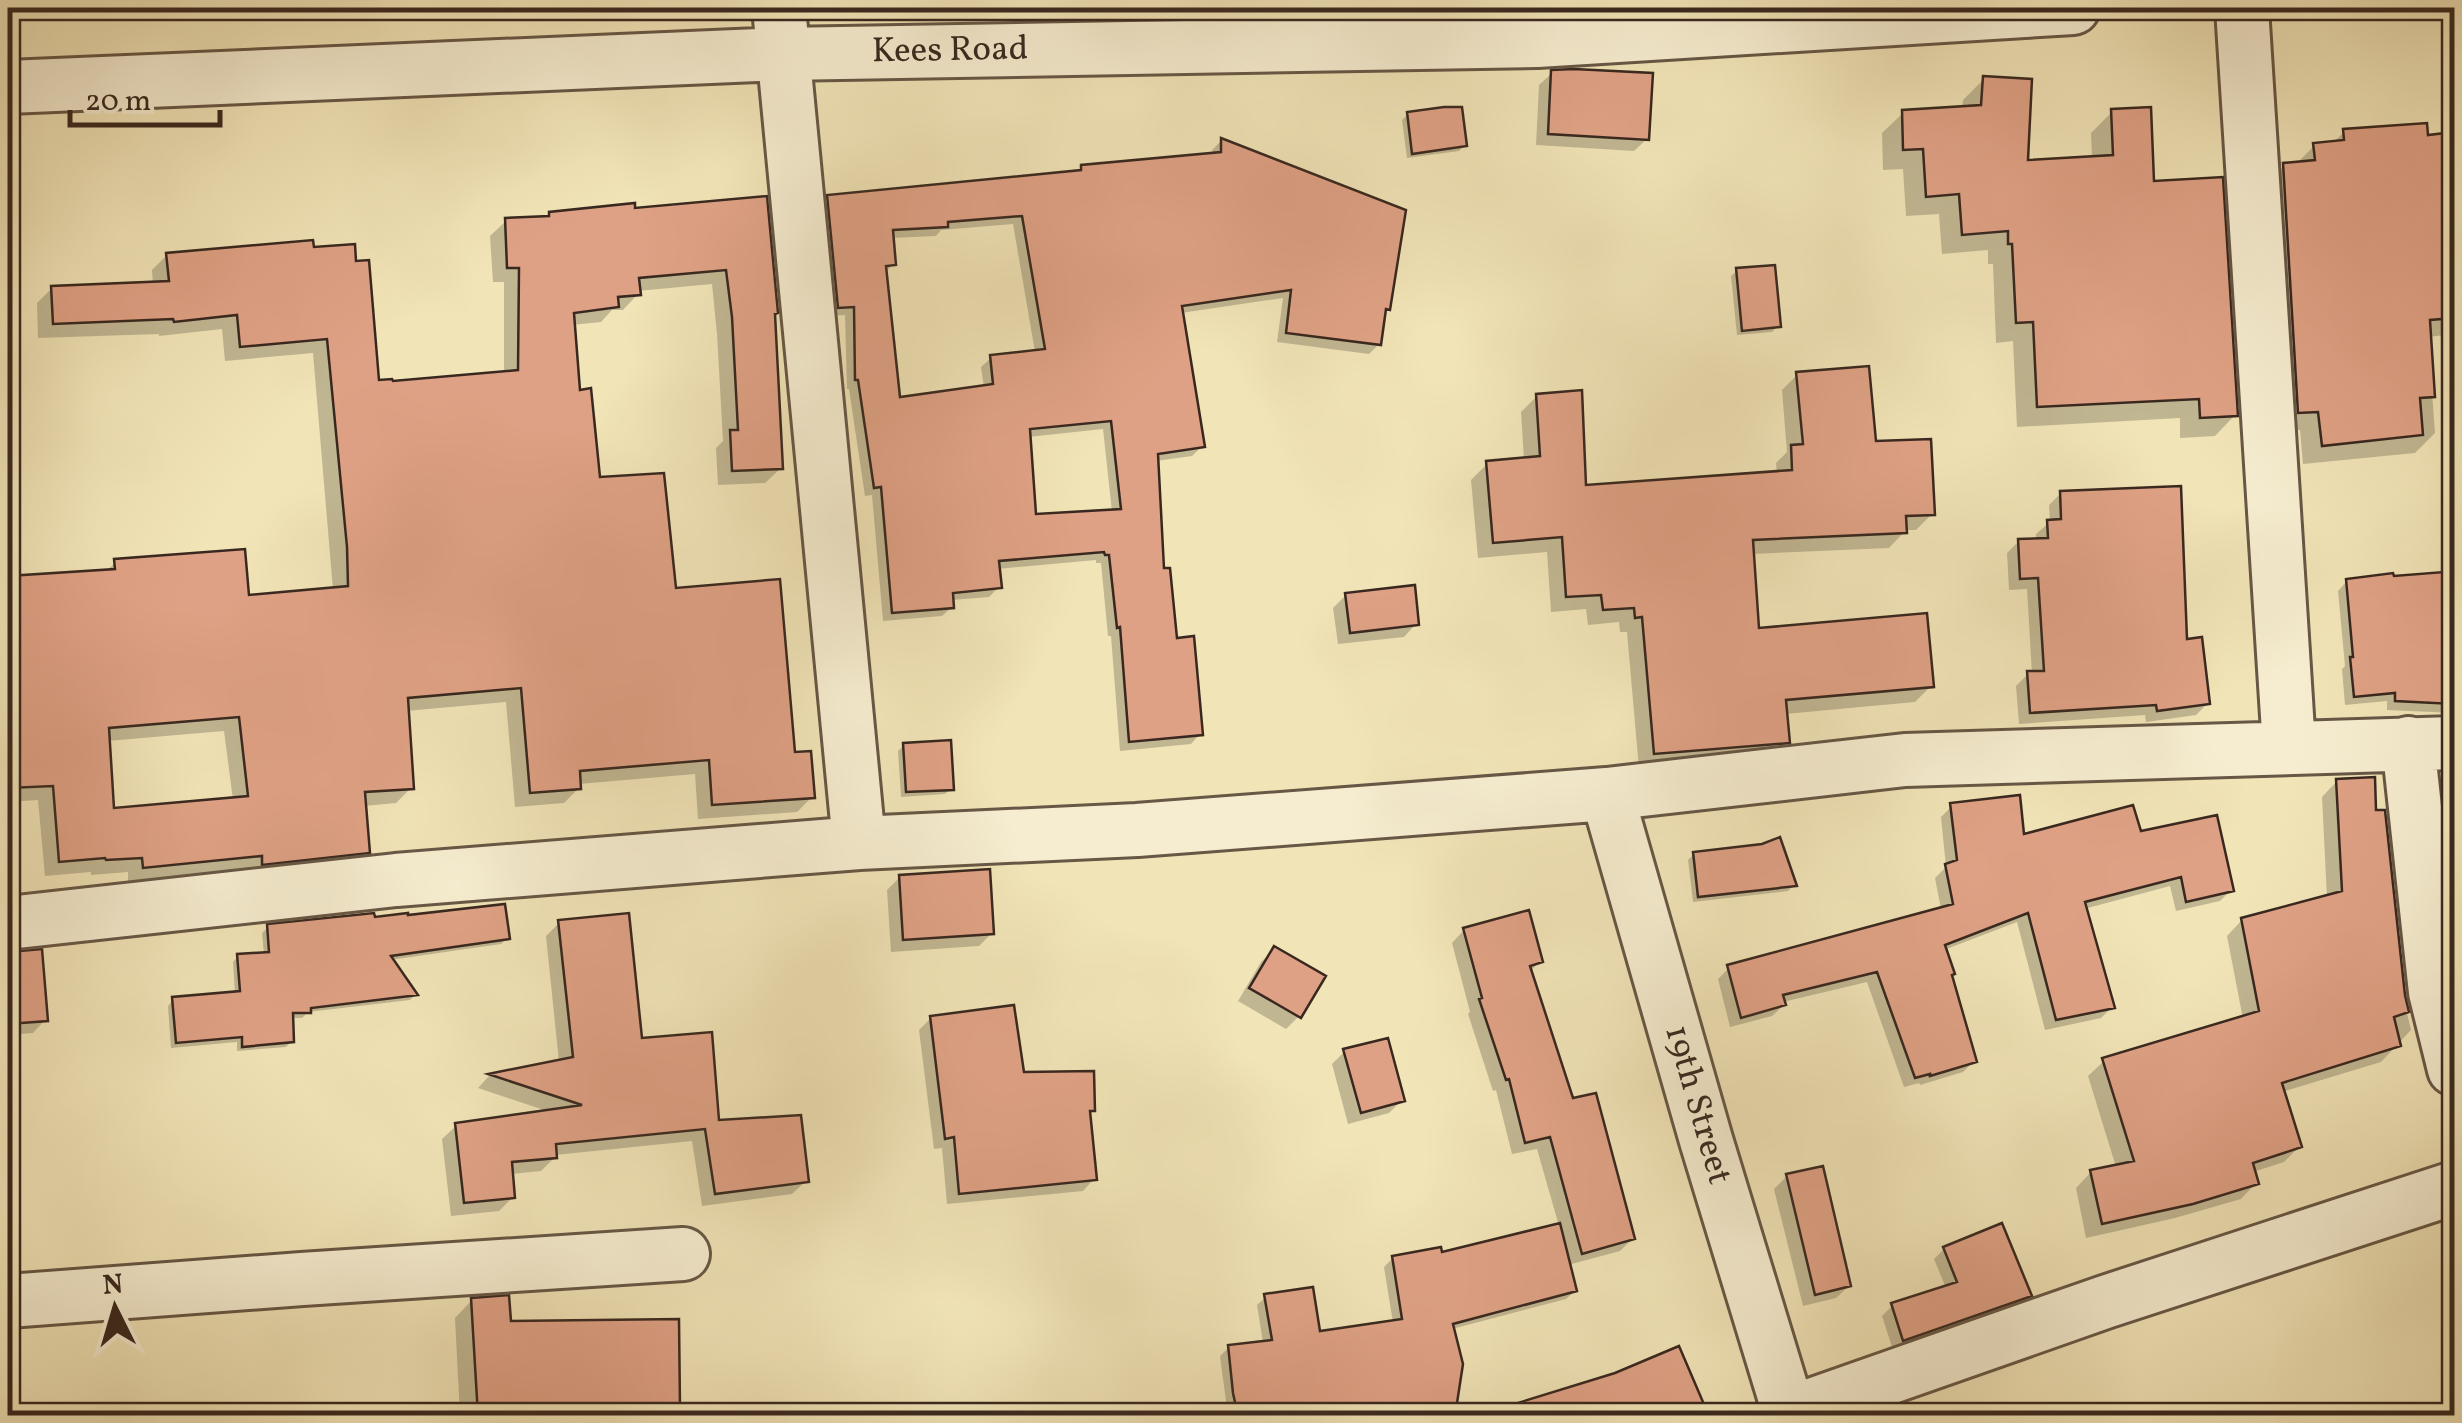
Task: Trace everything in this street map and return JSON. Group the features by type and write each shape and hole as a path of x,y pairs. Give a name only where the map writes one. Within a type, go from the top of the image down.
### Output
{"street":[{"name":"Kees Road","path":"8,86 781,31 1537,42 1783,16 2073,8"},
{"path":"2242,8 2289,747"},
{"path":"781,31 859,843"},
{"path":"8,923 396,880 859,843 1137,830 1607,794 1904,760 2431,743 2435,992 2454,1070"},
{"name":"19th Street","path":"1607,794 1786,1414"},
{"path":"1786,1414 2105,1302 2454,1188"},
{"path":"8,1301 683,1254"}],"building":[{"path":"1551,70 1653,73 1649,140 1548,134"},
{"path":"1983,76 2032,79 2028,160 2113,155 2111,109 2151,107 2154,181 2223,177 2238,416 2200,418 2199,399 2037,407 2033,322 2016,323 2008,231 1962,235 1959,194 1926,197 1923,149 1903,150 1902,110 1981,105"},
{"path":"1462,107 1467,146 1412,154 1407,112"},
{"path":"2427,123 2428,135 2454,132 2454,318 2430,320 2435,397 2420,398 2423,435 2322,446 2318,412 2298,413 2283,163 2315,160 2313,143 2344,140 2343,129"},
{"path":"1221,138 1406,210 1381,345 1286,333 1291,290 1182,306 1205,447 1158,454 1164,568 1170,568 1177,638 1194,636 1203,735 1129,742 1120,627 1117,628 1109,555 1104,552 999,561 1002,588 953,593 954,608 892,613 881,487 874,488 855,380 854,307 838,308 827,195 1221,152","holes":["1022,216 1045,349 990,355 993,384 900,397 886,266 896,265 893,230","1111,421 1121,509 1036,514 1030,429"]},
{"path":"767,196 778,313 775,314 783,469 732,471 730,430 738,430 726,270 639,278 641,295 618,297 619,307 574,313 580,390 591,388 600,477 664,473 676,588 780,579 795,752 811,751 815,798 712,805 709,760 580,771 581,789 530,793 521,688 408,698 414,789 365,792 370,853 262,865 262,856 143,868 142,858 59,862 53,786 8,788 8,576 115,569 114,559 245,549 249,595 348,586 327,339 240,347 237,315 174,322 173,319 53,324 51,286 169,281 166,253 313,240 314,247 355,244 356,261 369,260 379,380 518,370 519,268 507,268 505,218 549,216 549,212 635,203 635,208","holes":["239,717 248,796 114,808 109,728"]},
{"path":"1775,265 1781,327 1742,331 1736,268"},
{"path":"1869,366 1876,441 1931,439 1935,515 1906,516 1907,533 1753,540 1759,628 1927,613 1934,687 1786,700 1790,743 1654,754 1642,617 1635,618 1634,608 1603,610 1601,595 1566,597 1562,537 1493,543 1486,461 1540,456 1536,394 1582,390 1586,485 1792,470 1791,445 1803,444 1796,372"},
{"path":"2181,486 2187,639 2202,637 2210,704 2157,711 2156,705 2030,713 2027,671 2044,671 2038,578 2020,579 2018,539 2048,538 2047,520 2061,519 2060,491"},
{"path":"2444,572 2454,704 2395,701 2395,693 2354,697 2346,579"},
{"path":"1415,585 1419,625 1350,633 1345,593"},
{"path":"951,740 954,790 906,792 903,743"},
{"path":"2375,777 2376,810 2385,810 2409,1012 2394,1017 2401,1046 2282,1083 2302,1147 2253,1163 2259,1184 2193,1204 2102,1224 2090,1170 2134,1161 2102,1058 2259,1011 2241,918 2342,891 2336,779"},
{"path":"2020,795 2024,834 2133,805 2141,831 2217,815 2234,891 2186,902 2181,877 2085,902 2115,1008 2056,1020 2028,913 1945,945 1977,1062 1930,1076 1915,1078 1877,972 1783,995 1786,1005 1741,1018 1727,965 1953,904 1945,864 1957,860 1950,803"},
{"path":"2445,806 2454,806 2454,894"},
{"path":"1780,837 1797,886 1698,897 1693,852 1762,844"},
{"path":"990,869 994,934 903,940 899,875"},
{"path":"505,904 510,939 391,956 418,995 293,1013 294,1042 242,1047 242,1037 176,1043 172,997 240,991 237,954 269,952 267,924"},
{"path":"1529,910 1543,962 1530,966 1573,1098 1596,1093 1635,1239 1582,1254 1550,1137 1525,1143 1509,1079 1506,1080 1479,999 1482,998 1463,928"},
{"path":"629,913 642,1038 712,1032 719,1120 801,1115 809,1182 715,1194 705,1129 556,1144 557,1158 512,1162 515,1198 464,1203 455,1123 582,1105 488,1074 573,1057 558,920"},
{"path":"1274,946 1326,976 1301,1018 1249,988"},
{"path":"42,949 48,1021 8,1024 8,952"},
{"path":"1014,1005 1024,1072 1094,1071 1095,1111 1090,1111 1097,1180 959,1194 954,1137 945,1139 930,1016"},
{"path":"1388,1038 1405,1101 1361,1113 1343,1049"},
{"path":"1823,1166 1851,1286 1815,1295 1786,1174"},
{"path":"1560,1223 1577,1291 1453,1324 1463,1364 1455,1416 1238,1416 1228,1345 1272,1340 1264,1294 1313,1287 1320,1331 1402,1319 1392,1256 1441,1247 1442,1252"},
{"path":"2002,1223 2032,1296 1903,1341 1891,1303 1957,1282 1943,1247"},
{"path":"509,1295 511,1321 679,1319 680,1408 516,1411 516,1416 478,1416 471,1298"},
{"path":"1679,1346 1709,1416 1510,1416 1508,1406 1615,1373"}]}
